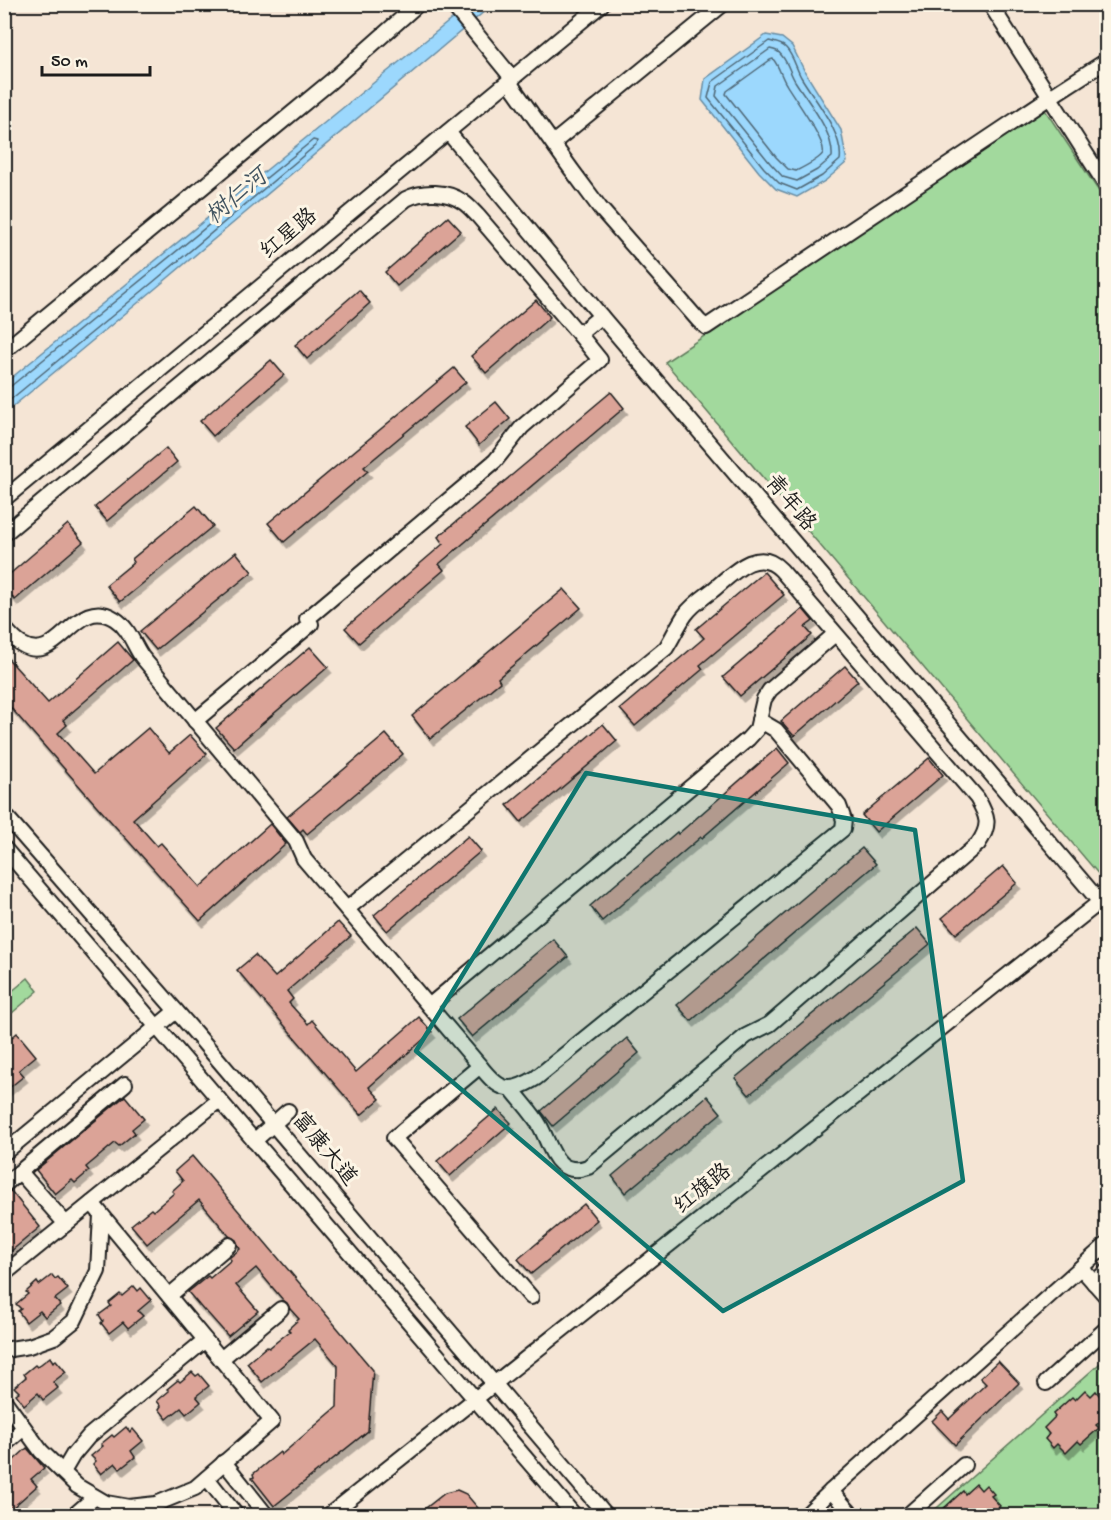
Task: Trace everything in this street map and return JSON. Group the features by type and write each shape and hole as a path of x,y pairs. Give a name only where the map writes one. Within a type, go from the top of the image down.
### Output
{"street":[{"path":"4,351 330,82 418,4"},
{"name":"红星路","path":"4,499 602,4"},
{"path":"553,142 723,4"},
{"path":"990,4 1107,185"},
{"path":"453,5 511,80 600,208 706,327 1107,61"},
{"name":"青年路","path":"448,132 601,316 1103,899"},
{"path":"4,534 406,199 419,194 437,193 465,203 600,360 522,427 495,461 306,619 311,624 195,721"},
{"path":"579,334 601,316"},
{"path":"347,909 666,648 685,615 693,606 743,565 754,561 775,563 977,798 988,822 984,836 978,844 770,1024 746,1036 588,1167 578,1170 569,1169 555,1158 540,1125 511,1088"},
{"path":"4,628 21,644 39,649 50,645 84,616 94,614 114,619 129,634 142,657 296,841 304,859 492,1081 502,1087 522,1086 536,1078 843,829 844,820 839,806 776,730 759,720"},
{"path":"429,1006 748,739 757,729 764,699 770,690 835,634"},
{"name":"富康大道","path":"4,814 176,1011 607,1515"},
{"name":"富康大道","path":"4,848 575,1515"},
{"name":"红旗路","path":"328,1515 1103,899"},
{"path":"4,1154 176,1011"},
{"path":"480,1066 394,1138 531,1297"},
{"path":"4,1185 125,1084"},
{"path":"4,1274 219,1100"},
{"path":"254,1140 288,1112"},
{"path":"20,1172 66,1224"},
{"path":"4,1400 41,1451 76,1486 106,1503 129,1507 156,1504 195,1488 272,1421 92,1203"},
{"path":"4,1350 28,1346 54,1337 74,1321 98,1271 101,1215"},
{"path":"169,1296 229,1245"},
{"path":"805,1515 1107,1245"},
{"path":"1081,1268 1107,1296"},
{"path":"1094,1282 1107,1272"},
{"path":"221,1359 281,1309"},
{"path":"1046,1383 1107,1329"},
{"path":"63,1472 73,1455 89,1437 205,1340"},
{"path":"4,1445 24,1428"},
{"path":"224,1462 267,1515"},
{"path":"907,1515 964,1465"},
{"path":"207,1478 237,1515"},
{"path":"831,1491 853,1515"},
{"path":"73,1515 95,1497"}],"highlighted area":[{"path":"586,773 915,830 963,1181 723,1311 416,1051"}],"green space":[{"path":"1045,110 1106,202 1106,883 665,362"},
{"path":"28,978 38,991 5,1019 5,997"},
{"path":"1106,1358 1106,1515 929,1515"}],"water":[{"name":"树仁河","path":"468,5 492,5 5,413 5,383"},
{"path":"766,35 782,38 792,46 805,72 841,130 847,162 825,181 797,197 776,189 759,172 702,100 705,79"}],"building":[{"path":"448,217 461,231 397,286 385,272"},
{"path":"359,290 370,303 307,359 295,345"},
{"path":"536,300 550,317 486,373 471,356"},
{"path":"271,360 284,375 213,436 200,421"},
{"path":"454,368 466,382 364,467 368,471 284,542 268,523"},
{"path":"611,392 624,408 439,564 444,570 359,643 345,628 443,544 438,537"},
{"path":"496,402 510,419 479,445 465,427"},
{"path":"166,448 177,462 107,521 95,507"},
{"path":"196,506 213,526 120,602 106,585 134,562 132,559"},
{"path":"68,524 83,542 15,600 4,588 4,579"},
{"path":"236,552 252,572 156,650 140,631"},
{"path":"764,572 784,595 700,665 703,669 635,726 620,709 704,638 696,629"},
{"path":"564,589 581,608 498,678 500,682 430,739 412,716"},
{"path":"803,609 813,621 805,627 812,635 740,696 723,677"},
{"path":"118,642 133,660 63,720 67,725 58,733 94,774 148,728 169,753 190,735 207,754 133,819 157,846 161,843 200,887 270,824 286,844 200,921 4,700 4,654 48,703"},
{"path":"310,647 328,667 234,748 216,728"},
{"path":"845,666 858,681 794,736 781,721"},
{"path":"603,724 617,741 521,822 507,805"},
{"path":"386,734 403,754 307,834 303,829 300,832 287,817"},
{"path":"777,748 789,763 602,921 590,906"},
{"path":"929,758 943,775 876,832 862,815"},
{"path":"468,836 481,851 387,931 374,915"},
{"path":"862,848 876,864 691,1021 677,1005"},
{"path":"1003,866 1017,883 956,934 942,918"},
{"path":"338,922 351,936 287,991 293,999 289,1003 308,1024 312,1020 356,1072 419,1017 432,1032 369,1087 380,1099 361,1115 237,970 255,955 275,977"},
{"path":"917,928 930,944 749,1095 735,1078"},
{"path":"553,939 568,957 472,1037 457,1019"},
{"path":"17,1033 36,1056 19,1070 24,1076 4,1092 4,1044"},
{"path":"627,1038 639,1053 553,1126 541,1111"},
{"path":"125,1096 144,1119 132,1129 135,1133 119,1146 115,1143 86,1167 89,1171 75,1183 72,1180 55,1194 36,1170"},
{"path":"707,1096 721,1113 625,1193 612,1176"},
{"path":"498,1109 511,1123 450,1176 437,1161"},
{"path":"192,1156 373,1370 368,1431 274,1506 252,1478 253,1474 280,1452 281,1455 337,1407 338,1366 315,1339 262,1382 247,1363 290,1331 288,1329 299,1319 256,1268 236,1285 258,1311 228,1336 188,1292 208,1276 210,1278 240,1249 236,1240 229,1236 199,1200 147,1244 131,1225 151,1209 153,1211 174,1193 172,1191 183,1181 175,1171"},
{"path":"11,1191 40,1227 4,1257 4,1194"},
{"path":"584,1204 597,1220 531,1274 518,1259"},
{"path":"52,1275 55,1279 58,1277 68,1289 55,1299 60,1305 45,1317 40,1311 26,1322 18,1311 21,1309 16,1304 37,1282 39,1285"},
{"path":"134,1286 138,1291 141,1288 151,1300 138,1311 143,1316 128,1328 123,1322 109,1333 101,1323 103,1321 99,1315 111,1306 109,1303"},
{"path":"50,1357 53,1362 56,1360 66,1372 53,1382 58,1388 43,1400 38,1393 24,1405 16,1394 19,1392 14,1387 26,1377 24,1374"},
{"path":"998,1361 1019,1383 955,1445 932,1421 942,1411 949,1419 986,1384 980,1378"},
{"path":"192,1372 196,1376 199,1374 209,1386 196,1396 201,1402 186,1414 181,1408 167,1419 159,1409 161,1406 157,1401 169,1391 167,1389"},
{"path":"1085,1390 1091,1396 1096,1391 1103,1400 1100,1402 1107,1409 1107,1416 1096,1425 1099,1428 1081,1444 1078,1441 1066,1453 1057,1444 1053,1448 1045,1439 1049,1434 1044,1428 1055,1417 1053,1414 1072,1397 1075,1400"},
{"path":"126,1427 130,1432 133,1429 143,1441 131,1451 135,1457 120,1469 115,1463 101,1474 93,1464 96,1461 91,1456 103,1446 101,1444"},
{"path":"27,1448 44,1468 31,1479 37,1486 11,1509 4,1502 4,1469"},
{"path":"976,1484 981,1490 986,1485 994,1494 991,1496 1000,1506 990,1515 949,1515 943,1509 963,1491 965,1494"},
{"path":"457,1490 466,1494 484,1515 417,1515 445,1493"}]}
